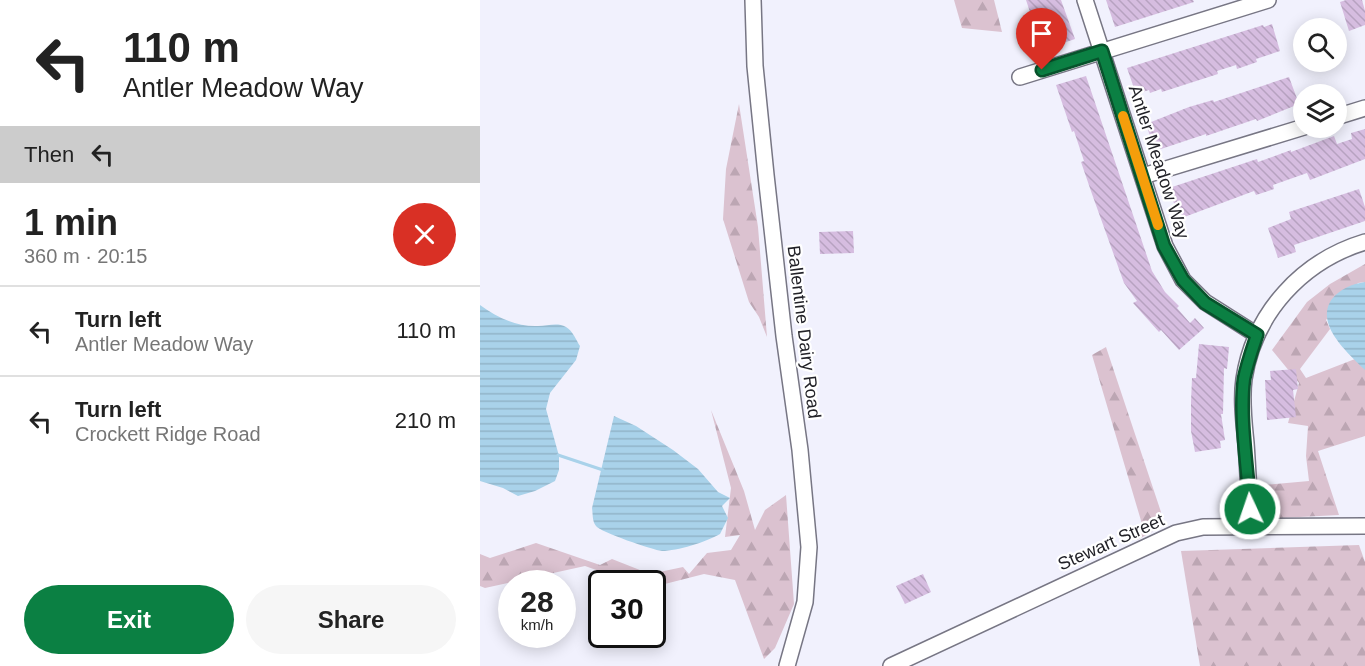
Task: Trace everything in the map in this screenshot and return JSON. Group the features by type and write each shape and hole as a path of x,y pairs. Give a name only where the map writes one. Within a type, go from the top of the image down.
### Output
{"street":[{"name":"Ballentine Dairy Road","path":"753,0 755,66 765,164 784,336 800,450 809,546 805,602 788,666"},
{"name":"Antler Meadow Way","path":"1085,0 1164,246 1183,280 1205,303 1257,335"},
{"path":"1020,77 1268,0"},
{"path":"1347,114 1365,108"},
{"path":"1143,176 1293,130"},
{"path":"1251,526 1244,422 1244,382 1247,364 1257,335 1273,308 1299,279 1321,261 1365,242"},
{"name":"Stewart Street","path":"891,666 1176,533 1203,527 1365,526"}],"green space":[{"path":"954,0 994,0 1002,32 962,28"},
{"path":"739,104 758,227 767,337 759,317 749,302 723,219 726,169"},
{"path":"1365,264 1365,282 1358,283 1326,320 1330,329 1300,369 1306,378 1355,359 1365,368 1365,436 1318,451 1339,515 1280,518 1258,503 1254,486 1309,481 1306,456 1308,426 1288,423 1299,383 1272,350 1307,302 1330,284"},
{"path":"1106,347 1161,512 1152,532 1137,540 1142,524 1092,355"},
{"path":"711,410 744,491 755,530 765,510 786,495 794,604 775,648 764,659 735,580 704,574 666,584 666,571 683,567 689,574 707,553 731,550 740,535 725,537 731,488"},
{"path":"536,543 600,565 612,559 640,570 596,570 585,566 567,570 498,570 498,585 485,588 480,586 480,554 490,558"},
{"path":"1359,545 1365,562 1365,666 1200,666 1181,551"}],"water":[{"path":"1365,282 1365,370 1342,347 1330,328 1327,318 1328,309 1335,295 1355,284"},
{"path":"480,305 515,323 530,326 556,324 566,327 580,346 576,360 550,393 546,409 559,456 559,470 555,481 518,496 503,488 480,481"},
{"path":"614,416 636,426 673,450 698,469 718,492 730,498 722,506 728,518 720,534 691,546 662,551 616,536 596,526 592,508"}],"building":[{"path":"1026,0 1061,0 1075,39 1045,49"},
{"path":"1106,0 1193,0 1194,2 1115,27"},
{"path":"1362,0 1365,25 1349,31 1347,18 1345,18 1340,2"},
{"path":"1272,24 1280,51 1256,59 1257,62 1237,69 1236,65 1217,71 1218,74 1162,92 1161,89 1136,94 1127,68"},
{"path":"1086,76 1152,271 1165,292 1179,306 1177,308 1190,323 1195,318 1204,328 1179,350 1133,303 1137,301 1124,283 1081,162 1084,161 1056,85"},
{"path":"1289,77 1293,88 1293,106 1257,121 1256,119 1155,151 1146,124 1189,107 1213,100 1214,102"},
{"path":"1365,129 1365,159 1310,180 1307,173 1273,185 1274,189 1256,195 1254,191 1179,219 1169,188 1257,159 1258,162 1291,150 1291,152 1329,138 1335,138 1337,144 1352,139 1351,133"},
{"path":"1359,189 1365,207 1365,221 1294,245 1296,252 1278,258 1268,228 1291,219 1289,212"},
{"path":"853,231 854,253 820,254 819,232"},
{"path":"1199,344 1229,347 1227,369 1224,368 1223,414 1221,414 1225,440 1220,441 1221,448 1195,452 1191,431 1191,402 1192,378 1196,378"},
{"path":"1296,369 1298,389 1293,390 1296,417 1267,420 1265,380 1271,380 1270,371"},
{"path":"923,574 931,592 905,604 896,586"}],"waterway":[{"path":"558,455 603,470"}],"slow traffic":[{"path":"1123,116 1158,225"}],"route":[{"path":"1042,70 1102,51 1164,246 1183,280 1205,303 1257,335 1247,364 1244,382 1244,422 1250,509"}]}
